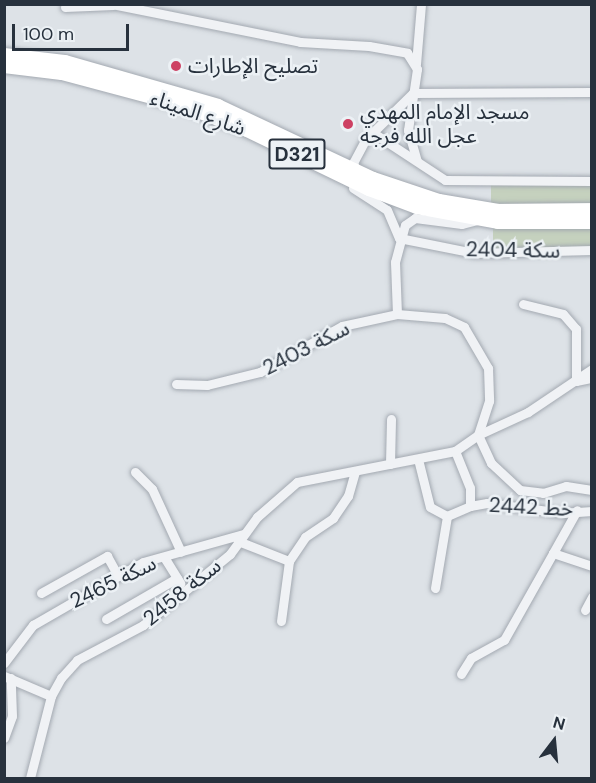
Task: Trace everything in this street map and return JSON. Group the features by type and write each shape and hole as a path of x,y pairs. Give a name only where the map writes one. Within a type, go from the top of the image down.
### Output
{"main road":[{"name":"شارع الميناء","path":"4,55 65,62 218,106 357,172 411,193 479,209 591,210"},
{"name":"شارع الميناء","path":"4,66 94,80 182,105 247,130 392,200 477,220 591,222"}],"street":[{"path":"417,161 408,130 421,4"},
{"path":"65,7 113,5 300,42 395,49 407,53 416,64"},
{"path":"357,172 353,163 355,154 372,132 412,93 591,92"},
{"path":"372,132 445,180 461,182 591,181"},
{"path":"316,164 387,210 399,238"},
{"path":"397,314 395,262 399,238 405,225 415,218 462,224 477,220"},
{"name":"سكة 2404","path":"399,238 474,253 591,250"},
{"path":"523,304 563,314 576,329 576,381 591,378"},
{"name":"سكة 2403","path":"176,384 207,385 260,372 342,326 397,314 445,318 464,327 477,343 488,368 489,401 478,435"},
{"name":"سكة 2458","path":"30,778 51,696 76,660 143,625 230,554 241,537 297,482 455,451 478,435 528,412 591,369"},
{"path":"390,464 391,419"},
{"path":"478,435 491,463 520,490 543,493 566,486 591,490"},
{"path":"447,516 470,506 470,488 455,451"},
{"path":"418,459 430,507 447,516"},
{"path":"281,621 289,561 305,537 333,519 348,496 355,471"},
{"path":"135,472 152,489 180,552"},
{"name":"2442 خط","path":"470,506 487,503 563,513 577,510 591,511"},
{"path":"461,674 471,658 504,640 577,510"},
{"path":"435,588 447,516"},
{"path":"241,537 289,561"},
{"name":"سكة 2465","path":"4,663 33,625 143,562 241,537"},
{"path":"553,553 591,566"},
{"path":"41,593 107,556 118,576"},
{"path":"164,557 185,590"},
{"path":"106,619 177,578"},
{"path":"585,610 591,597"},
{"path":"4,738 12,716 8,677 51,696"}],"green space":[{"path":"491,183 591,183 591,207 491,207"},
{"path":"493,224 591,224 591,248 493,248"}],"place":[{"name":"تصليح الإطارات","path":"176,66"},
{"name":"مسجد الإمام المهدي عجل الله فرجه","path":"348,124"}]}
